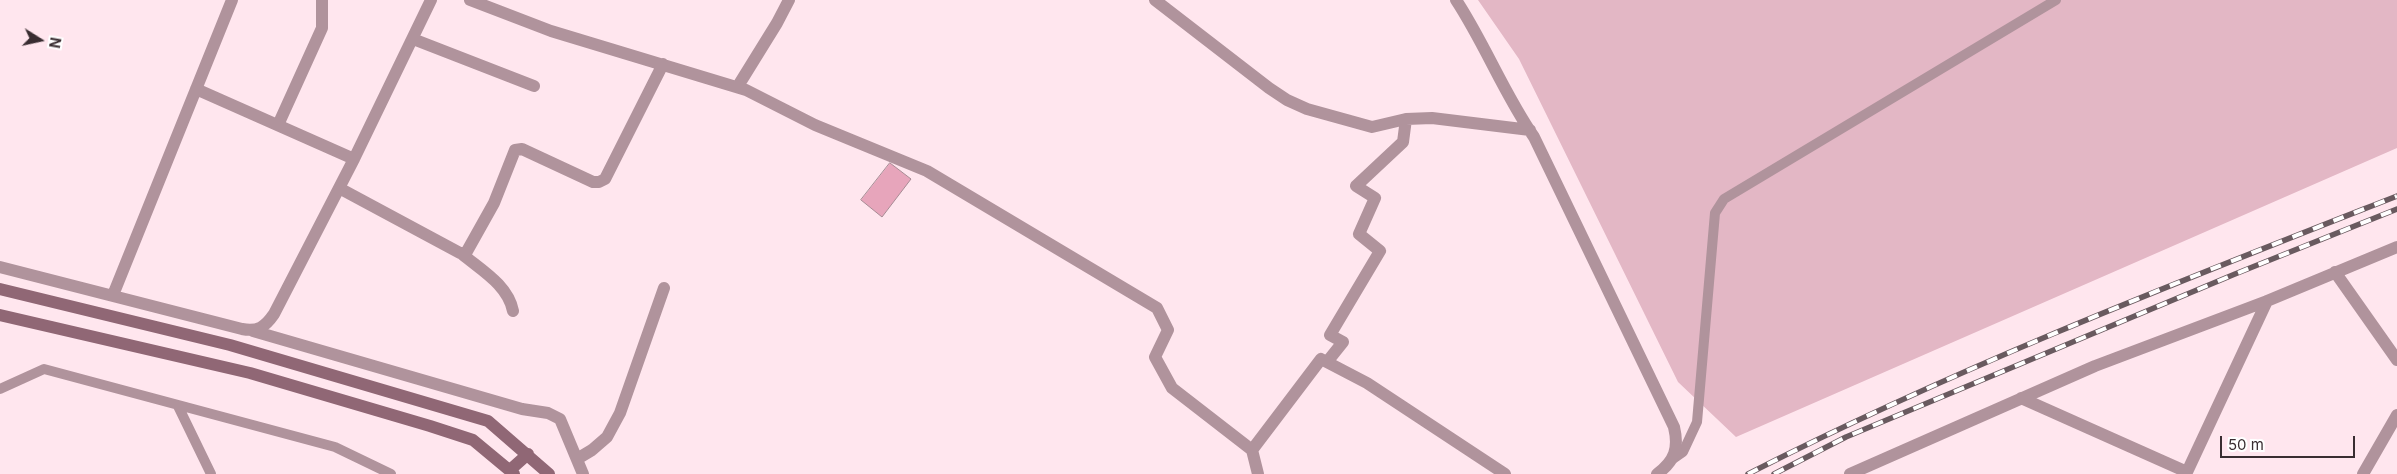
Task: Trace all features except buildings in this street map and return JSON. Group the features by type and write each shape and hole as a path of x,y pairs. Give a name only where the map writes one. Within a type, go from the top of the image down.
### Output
{"street":[{"path":"113,295 232,0"},
{"path":"278,125 322,28 322,0"},
{"path":"253,331 268,323 274,314 354,159 431,0"},
{"path":"470,0 551,31 738,86 815,124 927,171 1157,308 1168,330 1155,357 1172,388 1252,450 1258,474"},
{"path":"738,86 789,0"},
{"path":"1155,0 1287,100 1307,109 1372,127 1406,118 1432,118 1530,130"},
{"path":"1456,0 1475,29 1512,102 1530,130 1674,427 1676,449 1673,459 1657,474"},
{"path":"413,39 534,86"},
{"path":"462,254 468,251 494,203 515,150 522,149 593,182 605,179 663,64"},
{"path":"196,89 354,159"},
{"path":"1327,362 1343,342 1330,335 1380,251 1359,234 1375,198 1356,186 1403,142 1406,118"},
{"path":"339,188 462,254 500,286 511,301 513,311"},
{"path":"1850,474 2095,366 2267,301 2397,247"},
{"path":"0,267 253,331 522,409 555,416 563,423 583,474"},
{"path":"2335,272 2397,360"},
{"path":"577,458 592,450 608,437 620,413 664,288"},
{"path":"0,289 230,345 488,421 549,474"},
{"path":"2021,398 2188,473 2267,301"},
{"path":"0,315 250,373 430,426 473,440 512,472 528,454"},
{"path":"1252,450 1321,359 1366,383 1505,474"},
{"path":"2363,474 2397,415"}],"lane":[{"path":"1673,459 1683,452 1697,422 1715,213 1724,199 2056,0"},
{"path":"0,389 44,369 335,447 391,474"},
{"path":"178,406 211,474"}],"shaded area":[{"path":"1478,0 2397,0 2397,148 1736,437 1678,382 1519,59"}],"railway":[{"path":"1748,474 1907,398 2069,327 2397,196"},
{"path":"1774,474 1846,437 2235,274 2397,209"}]}
